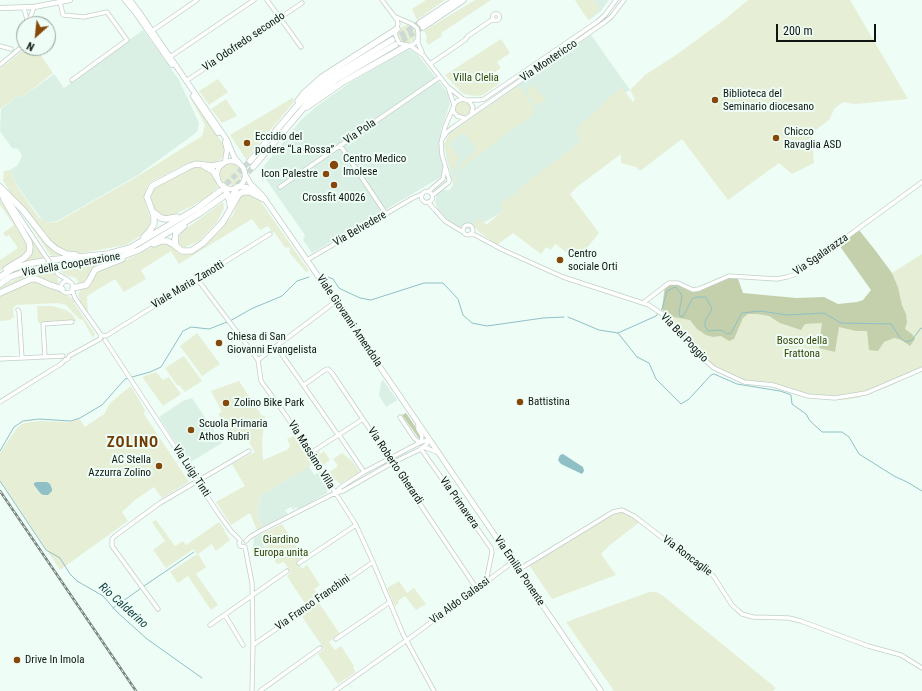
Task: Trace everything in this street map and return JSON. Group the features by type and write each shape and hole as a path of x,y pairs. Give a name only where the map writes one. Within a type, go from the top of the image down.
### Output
{"highway":[{"path":"454,0 421,25 463,0"},
{"path":"250,161 311,85 397,28"},
{"path":"253,167 312,98 337,79 393,43 330,78 312,91 286,118"},
{"path":"290,124 319,98 343,82 408,46"},
{"path":"130,248 143,238 152,228 154,219 147,197 152,186 196,164 212,166 224,163"},
{"path":"204,165 213,172 217,178"},
{"path":"228,214 230,203 238,187"},
{"path":"0,188 22,210 48,242 56,249 66,254 88,256"},
{"path":"0,188 4,199 29,242 30,248 29,253 24,258 0,273"},
{"path":"222,191 228,195 230,203"},
{"name":"Via della Cooperazione","path":"0,284 10,277 30,270 112,259 138,250 198,211 222,191"},
{"path":"73,289 86,285 99,268 124,258 138,250 164,241 176,246 182,251 194,250 214,233 223,222 239,194 243,192 250,192 264,199"},
{"path":"152,212 161,218 171,219 198,211"},
{"path":"176,246 174,239 178,230 198,211"},
{"name":"Via della Cooperazione","path":"0,277 12,269 26,264 108,254 130,248 198,211"},
{"path":"0,293 31,279 36,279 50,285 63,288"}],"main road":[{"path":"0,8 34,7 70,0"},
{"path":"125,0 135,12 224,142 227,150 224,163 217,172 217,178 222,191 238,187 250,188 259,192"},
{"path":"130,0 154,30 186,81 227,140 234,158 240,164 245,174 243,182 238,187"},
{"path":"224,163 233,161 240,164"},
{"name":"Viale Giovanni Amendola","path":"245,174 250,183 259,192 307,260 438,452"},
{"name":"Via Emilia Ponente","path":"438,452 601,691"}],"street":[{"path":"154,30 197,0"},
{"path":"170,56 254,0"},
{"path":"267,0 301,47"},
{"path":"382,0 395,16 398,24 396,34 397,40 402,44 416,49 423,55 447,86 469,101 473,107 473,110 467,117 446,132 442,139"},
{"name":"Via Montericco","path":"465,99 484,99 597,22 608,12 616,0"},
{"name":"Via Montericco","path":"467,117 605,22 612,16 624,0"},
{"path":"60,2 63,15 84,17 107,12 127,40 72,80"},
{"name":"Via Odofredo secondo","path":"186,81 302,3"},
{"path":"31,16 34,7"},
{"path":"25,8 29,16"},
{"path":"25,8 27,16"},
{"path":"395,16 417,28 418,39 423,55"},
{"path":"430,64 493,19"},
{"path":"397,28 402,24 408,23"},
{"path":"408,46 414,44 418,39"},
{"path":"0,46 11,48"},
{"path":"0,65 16,52"},
{"name":"Via Pola","path":"280,187 440,77"},
{"path":"447,86 454,106 455,114 457,116 467,117"},
{"path":"450,180 441,147 442,139 448,117 454,106 457,101 465,99"},
{"path":"340,145 386,214"},
{"path":"414,198 423,199 422,194 429,191 443,178 445,164"},
{"path":"443,178 447,177 450,180"},
{"path":"430,201 433,195 450,180"},
{"name":"Via Sgalarazza","path":"643,303 669,283 678,283 693,290 699,290 729,276 777,279 787,278 796,274 922,182"},
{"path":"0,188 58,275 63,288 75,298"},
{"path":"429,191 433,195"},
{"name":"Via Belvedere","path":"307,260 422,194"},
{"name":"Via Bel Poggio","path":"423,199 430,201 444,221 467,235 475,235 503,250 563,277 643,303 657,310 701,357 714,368 744,382 773,385 808,396 835,398 864,393 922,369"},
{"path":"457,228 470,225 475,235"},
{"path":"463,232 462,230 465,226"},
{"path":"470,234 473,229"},
{"name":"Viale Maria Zanotti","path":"0,359 45,357 64,358 66,353 70,356 103,338 270,234"},
{"path":"58,275 72,283 75,298"},
{"name":"Via Massimo Villa","path":"198,280 258,360 262,381 285,414 309,454 356,525 403,634 434,691"},
{"path":"63,288 65,281 69,281"},
{"path":"63,288 69,292 73,289"},
{"name":"Via Luigi Tinti","path":"75,298 126,371 231,532 240,540"},
{"path":"258,360 335,302"},
{"path":"18,310 22,358"},
{"path":"45,357 43,324 72,322"},
{"path":"276,346 364,472"},
{"path":"0,402 62,364 64,358"},
{"name":"Via Roberto Gherardi","path":"304,385 324,370 328,369 332,373 477,588"},
{"path":"400,417 414,438 420,443"},
{"path":"309,454 363,419"},
{"path":"418,424 418,429 422,436 420,443"},
{"path":"252,691 252,596 250,572 245,547 247,544 246,541 250,537 343,490 420,443 429,440"},
{"path":"335,493 341,487 364,472 422,448 429,440"},
{"path":"422,448 438,452"},
{"name":"Via Primavera","path":"422,448 491,548 492,552 486,582"},
{"path":"158,609 112,546 112,539 160,503 249,450"},
{"name":"Via Roncaglie","path":"518,570 613,512 622,510 634,516 668,543 707,570 714,577 732,605 742,614 752,617 789,618 801,621 868,646 901,655 922,668"},
{"path":"299,562 356,525"},
{"path":"245,547 240,546 239,543 240,540 243,539 246,541"},
{"name":"Via Franco Franchini","path":"253,645 373,562"},
{"name":"Via Aldo Galassi","path":"335,691 513,562"},
{"path":"210,625 287,571"},
{"path":"336,639 390,602"},
{"path":"225,615 243,645"},
{"path":"260,691 320,648"}],"shaded area":[{"path":"575,0 609,0 601,11 589,20"},
{"path":"143,30 179,80 199,123 197,132 138,175 57,221 48,223 42,220 18,187 10,170 18,165 22,155 18,149 12,148 0,131 1,109 20,95 22,97 54,74 64,88"},
{"path":"591,35 630,90 583,122 594,139 516,197 501,213 470,230 451,224 438,209 435,202 437,194 443,190 450,190 453,184 444,144 450,132"},
{"path":"407,49 417,54 448,93 450,103 441,131 440,149 444,165 441,177 312,253 303,240 305,235 260,171 300,121 317,106 348,84"},
{"path":"383,380 397,400 386,407 379,396 381,382"},
{"name":"Scuola Primaria Athos Rubri","path":"192,398 222,443 189,463 159,417 183,401"},
{"path":"309,466 314,475 318,473 327,487 327,493 299,509 294,507 294,511 291,507 285,510 288,514 263,527 257,515 260,496"},
{"path":"261,534 265,549 252,552 254,538"}],"green space":[{"path":"426,0 445,0 417,20 412,9"},
{"path":"475,0 491,0 441,33 442,36 428,45 426,41 427,36 424,31"},
{"path":"575,0 594,0 600,10 588,20"},
{"path":"748,0 850,0 908,99 855,104 843,102 835,108 829,120 812,133 814,163 792,174 779,163 728,200 682,139 640,171 636,167 621,163 621,154 570,194 599,233 577,260 555,244 551,250 546,247 541,254 513,233 497,245 478,231 473,224 480,218 486,225 503,211 499,204 520,190 519,188 580,142 576,129 618,90 622,88 633,102 635,99 630,90 645,75 676,55 724,20"},
{"path":"407,25 413,28 416,34 413,40 407,43 401,40 398,34 401,28"},
{"name":"Villa Clelia","path":"501,39 510,53 497,62 501,68 494,73 500,83 483,95 478,96 462,93 445,75"},
{"path":"16,56 41,56 53,73 22,97 20,95 0,109 0,69"},
{"path":"218,79 228,92 209,105 199,91"},
{"path":"533,85 541,95 547,99 537,106 526,91"},
{"path":"517,87 521,88 534,108 532,109 533,112 530,118 501,137 498,141 457,171 461,163 477,150 464,132 449,143 459,158 453,170 453,174 458,184 455,185 445,147 449,134"},
{"path":"191,96 224,145 222,158 216,163 201,161 188,163 151,182 147,186 144,199 151,221 147,232 126,245 81,253 68,252 57,247 45,236 49,238 24,207 11,194 3,180 4,171 10,170 18,188 39,218 48,223 57,222 138,176 202,136 205,125 190,97"},
{"path":"294,97 293,103 246,159 230,135"},
{"path":"226,99 237,116 222,123 211,109"},
{"path":"463,101 469,103 471,109 469,115 463,117 457,115 455,109 457,103"},
{"path":"231,163 239,166 242,174 239,182 231,185 223,182 220,174 223,166"},
{"path":"193,167 201,167 211,172 218,187 210,195 192,206 171,216 166,217 161,215 155,210 149,200 154,187"},
{"path":"245,194 253,196 261,202 309,271 306,272 289,252 289,247 286,248 284,246 268,226 260,230 252,219 179,264 171,251 141,270 146,279 124,292 115,279 87,296 88,313 78,295 81,288 88,286 100,270 118,264 161,243 166,243 172,246 182,255 192,254 220,231 233,215 240,197"},
{"path":"0,195 28,244 27,252 23,256 0,271 0,260 18,248 9,235 6,237 3,233 14,225 0,205"},
{"path":"223,202 224,208 217,222 199,241 185,247 181,246 178,242 179,236 184,230"},
{"path":"13,211 43,258 20,263 32,251"},
{"path":"22,213 50,248 64,255 51,256"},
{"path":"859,230 892,273 906,314 907,322 905,329 912,334 915,339 910,346 902,340 894,338 884,342 878,351 869,350 867,331 856,331 839,327 835,352 819,348 822,323 805,324 801,330 780,323 769,316 758,314 748,314 743,318 734,339 729,341 721,336 713,337 706,335 697,329 690,320 667,316 662,309 665,286 674,282 694,289 704,286 721,277 738,279 743,293 796,298 824,297 838,304 863,300 871,290 839,245"},
{"name":"Bosco della Frattona","path":"922,254 922,371 893,385 857,398 843,400 803,396 778,388 748,384 734,380 713,370 662,316 664,295 685,290 906,314 892,273"},
{"path":"103,264 86,282 80,285 76,278 65,275 59,269"},
{"path":"52,270 57,277 59,285 31,277 0,290 0,287 27,274"},
{"path":"32,281 49,288 56,289 73,299 75,302 74,303 95,334 93,338 83,320 79,319 66,305 58,303 16,305 13,309 14,318 11,318 11,320 0,321 0,295"},
{"path":"37,306 52,306 66,310 72,314 77,321 38,323"},
{"path":"197,333 220,364 202,376 180,346"},
{"path":"184,356 202,381 185,392 179,385 177,385 165,368"},
{"path":"156,372 163,380 169,377 181,394 163,406 143,378 144,376"},
{"name":"Giardino Europa unita","path":"239,381 262,416 265,415 262,442 263,460 287,450 290,446 287,439 295,435 313,464 260,496 257,515 263,527 257,530 250,513 231,525 216,502 245,486 232,464 255,452 247,439 240,443 236,436 233,438 218,414 222,412 211,391"},
{"path":"131,386 145,410 144,414 189,482 162,498 154,487 135,500 122,512 128,521 60,570 0,480 0,453 17,428 24,423 40,421 71,422 79,419 85,427 104,414 110,403"},
{"path":"406,413 419,432 421,436 420,440 402,415"},
{"path":"318,451 320,454 324,451 330,460 322,466 315,455"},
{"path":"342,453 353,462 360,472 340,484 336,480 332,483 327,474 338,466 333,459"},
{"path":"621,511 641,521 610,545 601,554 616,575 552,599 529,565 599,521"},
{"path":"156,520 175,546 183,541 186,545 219,522 224,529 230,540 216,551 212,544 198,554 206,567 196,574 218,605 211,610 188,576 178,583 170,572 197,554 194,549 166,568 153,550 165,541 152,522"},
{"name":"Giardino Europa unita","path":"282,524 304,557 297,562 302,569 307,565 320,585 314,589 319,596 319,603 340,634 329,642 335,650 341,646 354,666 353,668 356,672 338,684 318,654 324,649 301,615 306,605 287,576 291,572 284,562 277,564 266,549 261,534"},
{"path":"399,581 407,593 414,588 426,604 416,610 405,596 398,601 399,603 395,606 387,588"},
{"path":"649,592 656,592 662,595 776,688 773,691 614,691 566,622"}],"water":[{"path":"563,454 583,467 584,471 582,474 561,464 558,460 560,455"},
{"path":"47,482 50,484 52,491 48,495 41,494 34,485 34,483"}],"waterway":[{"path":"230,321 251,309 282,296 297,281 309,277"},
{"path":"328,277 333,279 339,288 360,298 371,300 424,283 443,283 458,299 463,315 472,323 487,326 543,318 564,317"},
{"path":"660,311 662,309 667,291 675,287 682,296 679,313 680,316 683,317 692,299 696,297 706,297 712,309 705,321 705,326 708,331 718,330 727,334 731,333 742,313 760,311 788,315 824,313 841,323 891,324 901,339 906,342 912,340 922,328"},
{"path":"568,317 599,330 618,333 656,316 658,313"},
{"path":"0,451 14,427 23,421 39,419 71,421 80,418 102,405 125,379 150,372 161,367 183,331 191,327 209,329 227,322"},
{"path":"618,333 637,357 649,363 656,379 681,404 689,399 711,375 714,374 737,384 780,391 789,394 791,395 792,404 806,414 810,421 822,432 842,432 849,437 859,454 894,476 922,491"},
{"name":"Rio Calderino","path":"0,481 46,550 60,558 70,574 77,581 103,596 117,612 147,639 202,678"},
{"path":"144,586 194,552"},
{"path":"113,608 140,589"}],"tunnel":[{"path":"393,40 419,23"},
{"path":"395,45 423,27"},
{"path":"220,190 250,161"},
{"path":"224,196 239,183 253,167"}],"railway":[{"path":"0,491 136,691"}],"place":[{"name":"Biblioteca del Seminario diocesano","path":"715,100"},
{"name":"Chicco Ravaglia ASD","path":"776,138"},
{"name":"Eccidio del podere “La Rossa”","path":"247,143"},
{"name":"Centro Medico Imolese","path":"334,165"},
{"name":"Icon Palestre","path":"326,174"},
{"name":"Crossfit 40026","path":"334,185"},
{"name":"Centro sociale Orti","path":"560,260"},
{"name":"Chiesa di San Giovanni Evangelista","path":"219,343"},
{"name":"Battistina","path":"520,402"},
{"name":"Zolino Bike Park","path":"226,403"},
{"name":"Scuola Primaria Athos Rubri","path":"191,430"},
{"name":"AC Stella Azzurra Zolino","path":"159,466"},
{"name":"Drive In Imola","path":"17,660"}],"district":[{"name":"ZOLINO","path":"133,443"}]}
